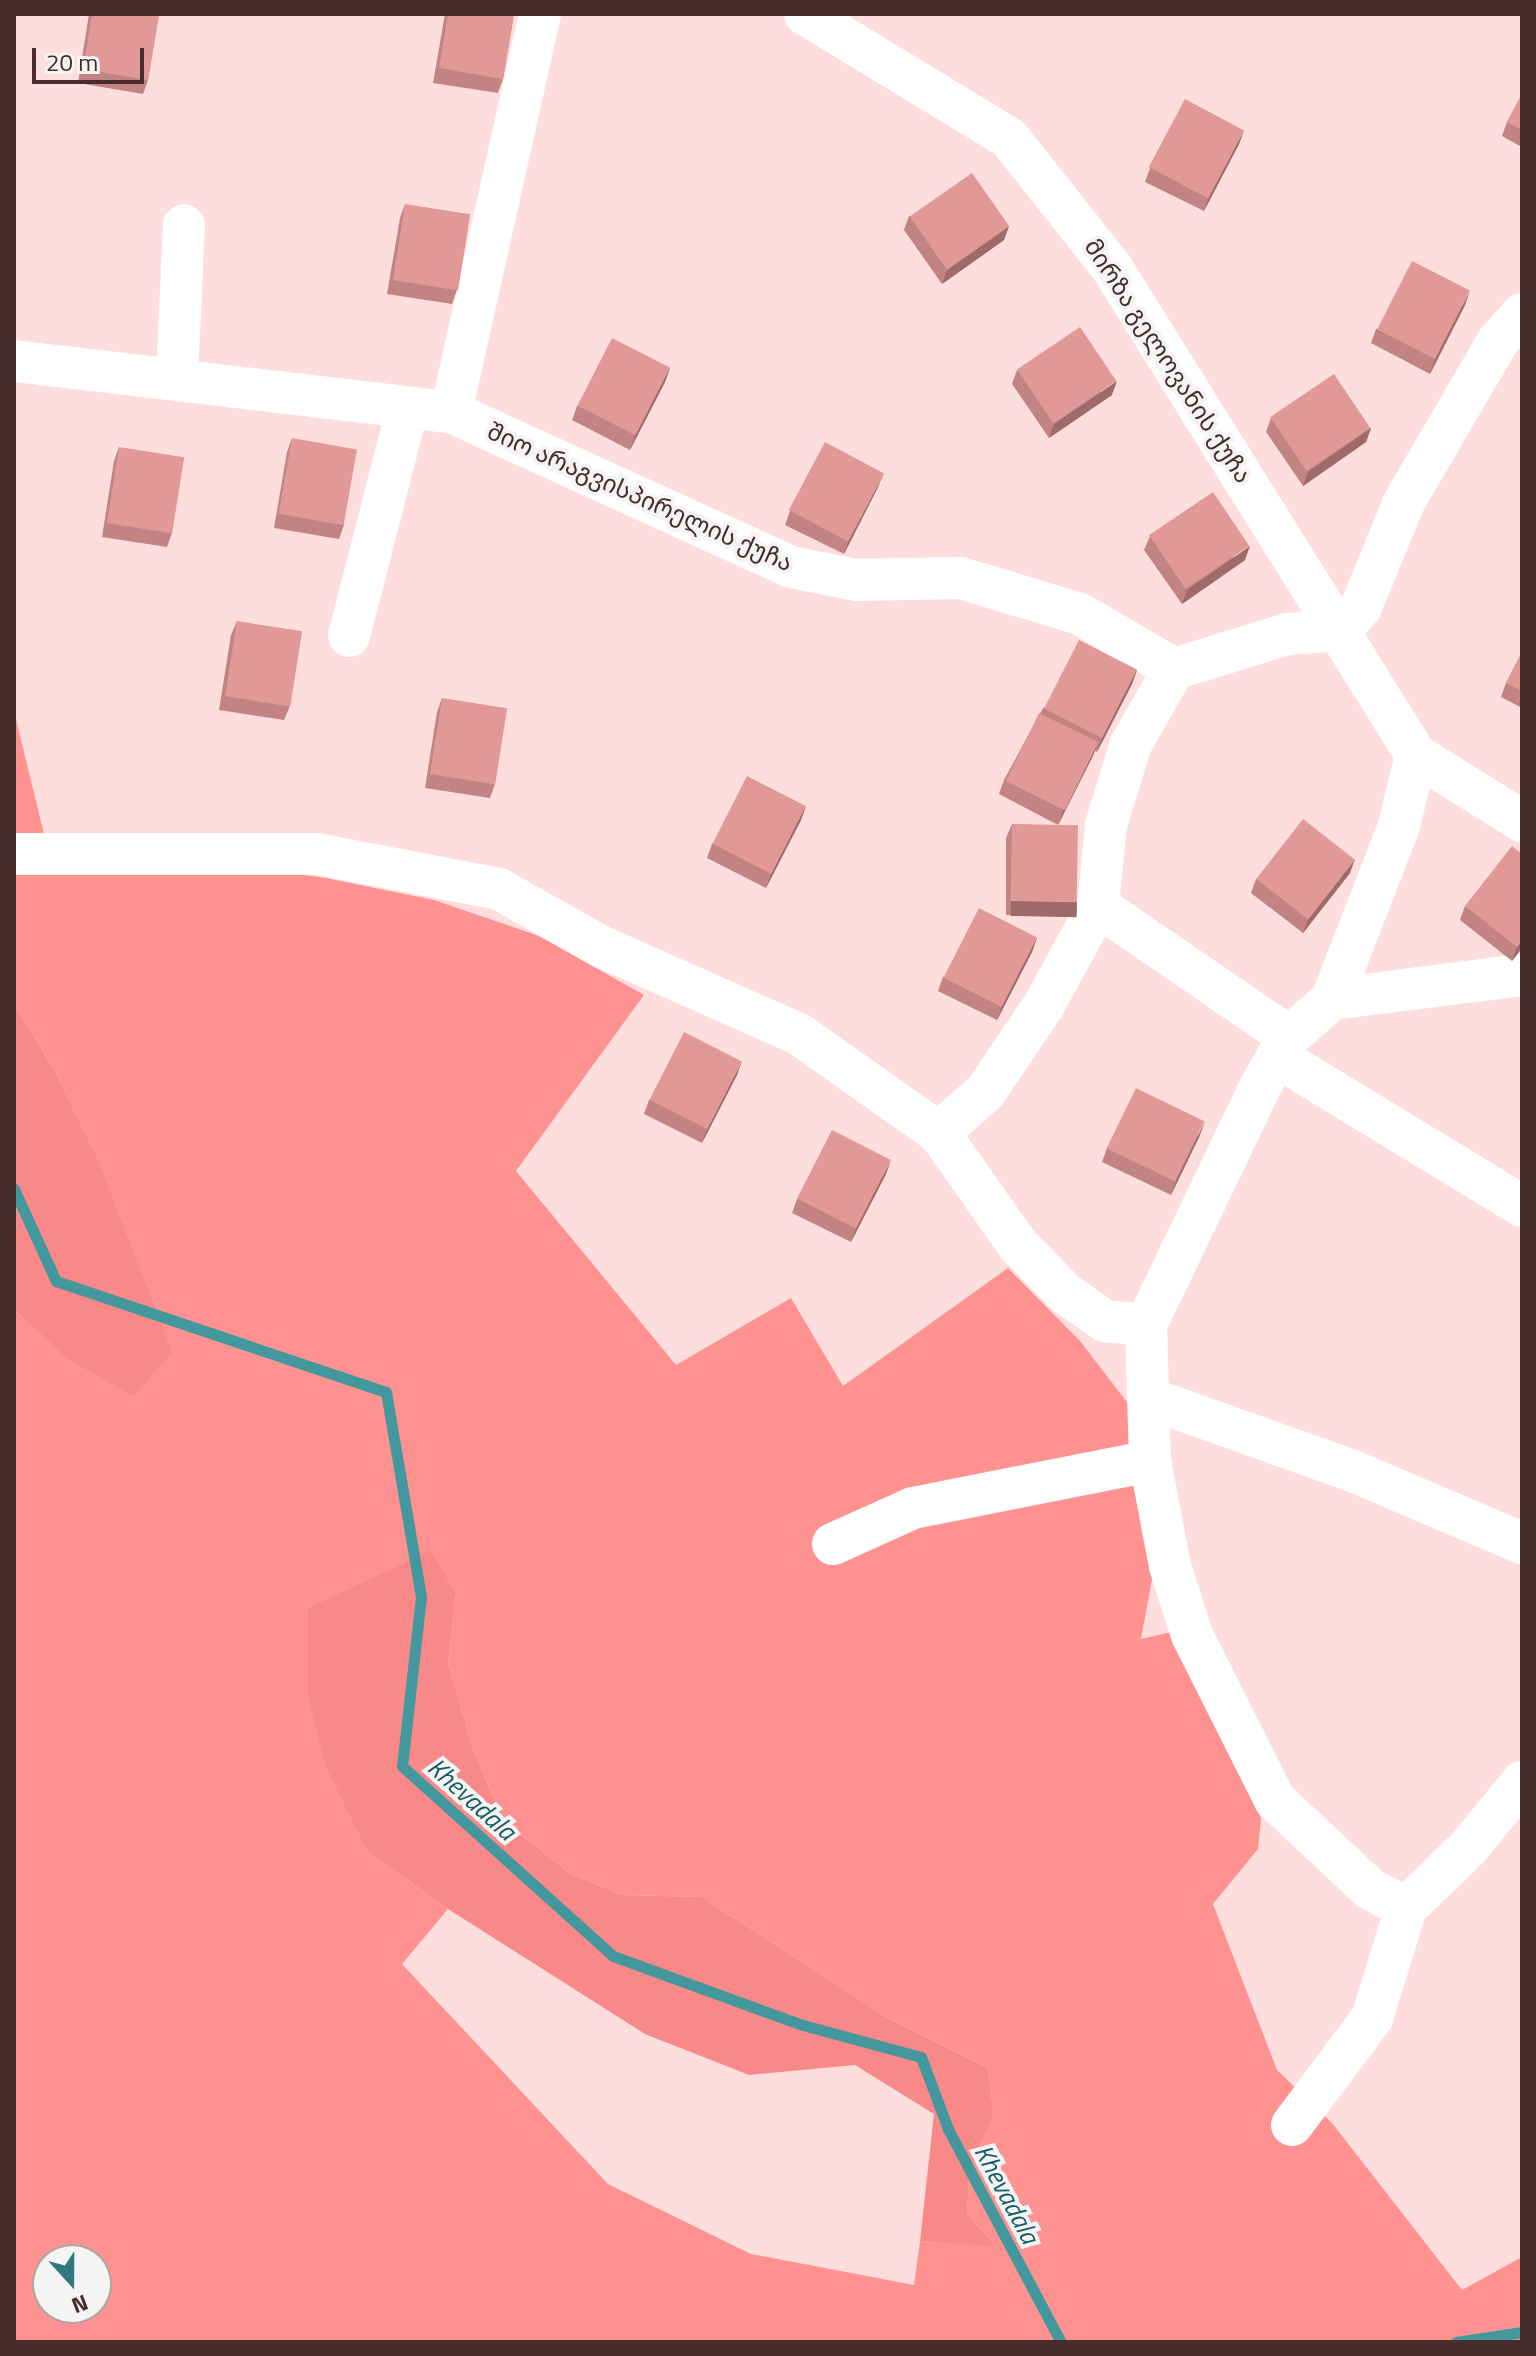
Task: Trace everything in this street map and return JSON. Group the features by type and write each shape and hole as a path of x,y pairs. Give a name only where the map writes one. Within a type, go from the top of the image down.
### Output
{"street":[{"path":"451,412 540,14"},
{"name":"მირზა გელოვანის ქუჩა","path":"805,14 1009,138 1112,268 1341,630 1416,755"},
{"path":"177,378 184,225"},
{"path":"939,1133 986,1091 1044,1005 1098,906 1106,825 1131,744 1174,669 1287,634 1341,630 1361,607 1404,502 1498,341 1522,314"},
{"name":"შიო არაგვისპირელის ქუჩა","path":"14,361 451,412 791,567 856,580 961,578 1080,614 1174,669"},
{"path":"349,636 408,407"},
{"path":"1406,1908 1370,1889 1275,1800 1192,1635 1170,1566 1150,1461 1146,1325 1283,1047 1332,999 1399,826 1416,755 1522,821"},
{"path":"14,854 317,854 499,889 600,946 799,1034 939,1133 1018,1245 1066,1294 1105,1321 1146,1325"},
{"path":"1098,906 1283,1047 1522,1206"},
{"path":"1332,999 1522,975"},
{"path":"1148,1398 1353,1471 1522,1543"},
{"path":"833,1544 913,1508 1150,1461"},
{"path":"1292,2125 1372,2018 1406,1908 1468,1848 1522,1782"}],"shaded area":[{"path":"14,711 45,838 326,878 434,900 539,936 644,995 516,1171 676,1365 791,1298 843,1386 1008,1268 1080,1341 1130,1406 1155,1563 1141,1639 1176,1631 1245,1768 1261,1819 1258,1849 1213,1904 1277,2070 1332,2123 1462,2290 1522,2257 1522,2342 14,2342 14,1309 64,1357 95,1153 54,1069 14,1005","holes":["456,1594 448,1663 473,1749 503,1821 571,1874 623,1895 702,1897 886,2017 988,2068 994,2116 970,2166 967,2214 995,2245 920,2241 914,2285 751,2254 608,2184 402,1964 448,1909 368,1852"]},
{"path":"14,1005 54,1069 95,1153 172,1352 134,1396 64,1357 14,1309"},
{"path":"431,1551 456,1594 448,1663 473,1749 503,1821 571,1874 623,1895 702,1897 886,2017 988,2068 994,2116 970,2166 967,2214 996,2246 920,2241 934,2114 855,2065 749,2075 645,2034 448,1909 368,1852 325,1765 308,1696 308,1608"}],"building":[{"path":"92,14 159,14 148,80 83,69"},
{"path":"448,14 514,14 503,79 439,68"},
{"path":"1522,94 1522,130 1507,122"},
{"path":"1185,99 1244,130 1208,198 1149,167"},
{"path":"972,173 1009,226 947,270 910,217"},
{"path":"405,204 470,214 458,290 393,280"},
{"path":"1412,261 1470,291 1435,359 1377,330"},
{"path":"1080,327 1116,381 1053,423 1017,369"},
{"path":"612,338 670,368 635,435 577,406"},
{"path":"1334,374 1370,428 1307,471 1270,417"},
{"path":"292,438 357,449 344,525 279,514"},
{"path":"825,442 884,473 848,541 789,510"},
{"path":"119,447 184,457 172,533 107,523"},
{"path":"1213,492 1249,546 1186,589 1149,535"},
{"path":"237,621 302,631 290,706 225,696"},
{"path":"1079,640 1137,670 1102,738 1044,709"},
{"path":"1522,652 1522,691 1506,683"},
{"path":"442,698 507,708 495,784 430,774"},
{"path":"1039,713 1098,742 1065,810 1006,781"},
{"path":"747,776 806,806 771,874 712,844"},
{"path":"1303,819 1355,860 1308,920 1256,879"},
{"path":"1012,824 1078,825 1077,902 1011,901"},
{"path":"1512,846 1522,854 1522,940 1517,947 1465,906"},
{"path":"979,908 1037,938 1002,1007 944,977"},
{"path":"684,1032 742,1062 707,1129 649,1100"},
{"path":"1136,1088 1204,1121 1175,1182 1107,1148"},
{"path":"832,1130 891,1160 856,1229 797,1199"}],"waterway":[{"name":"Khevadala","path":"14,1189 56,1281 386,1392 421,1597 402,1766 613,1956 803,2025 921,2057 948,2129 1061,2342"},
{"name":"Khevadala","path":"1456,2342 1522,2332"}]}
